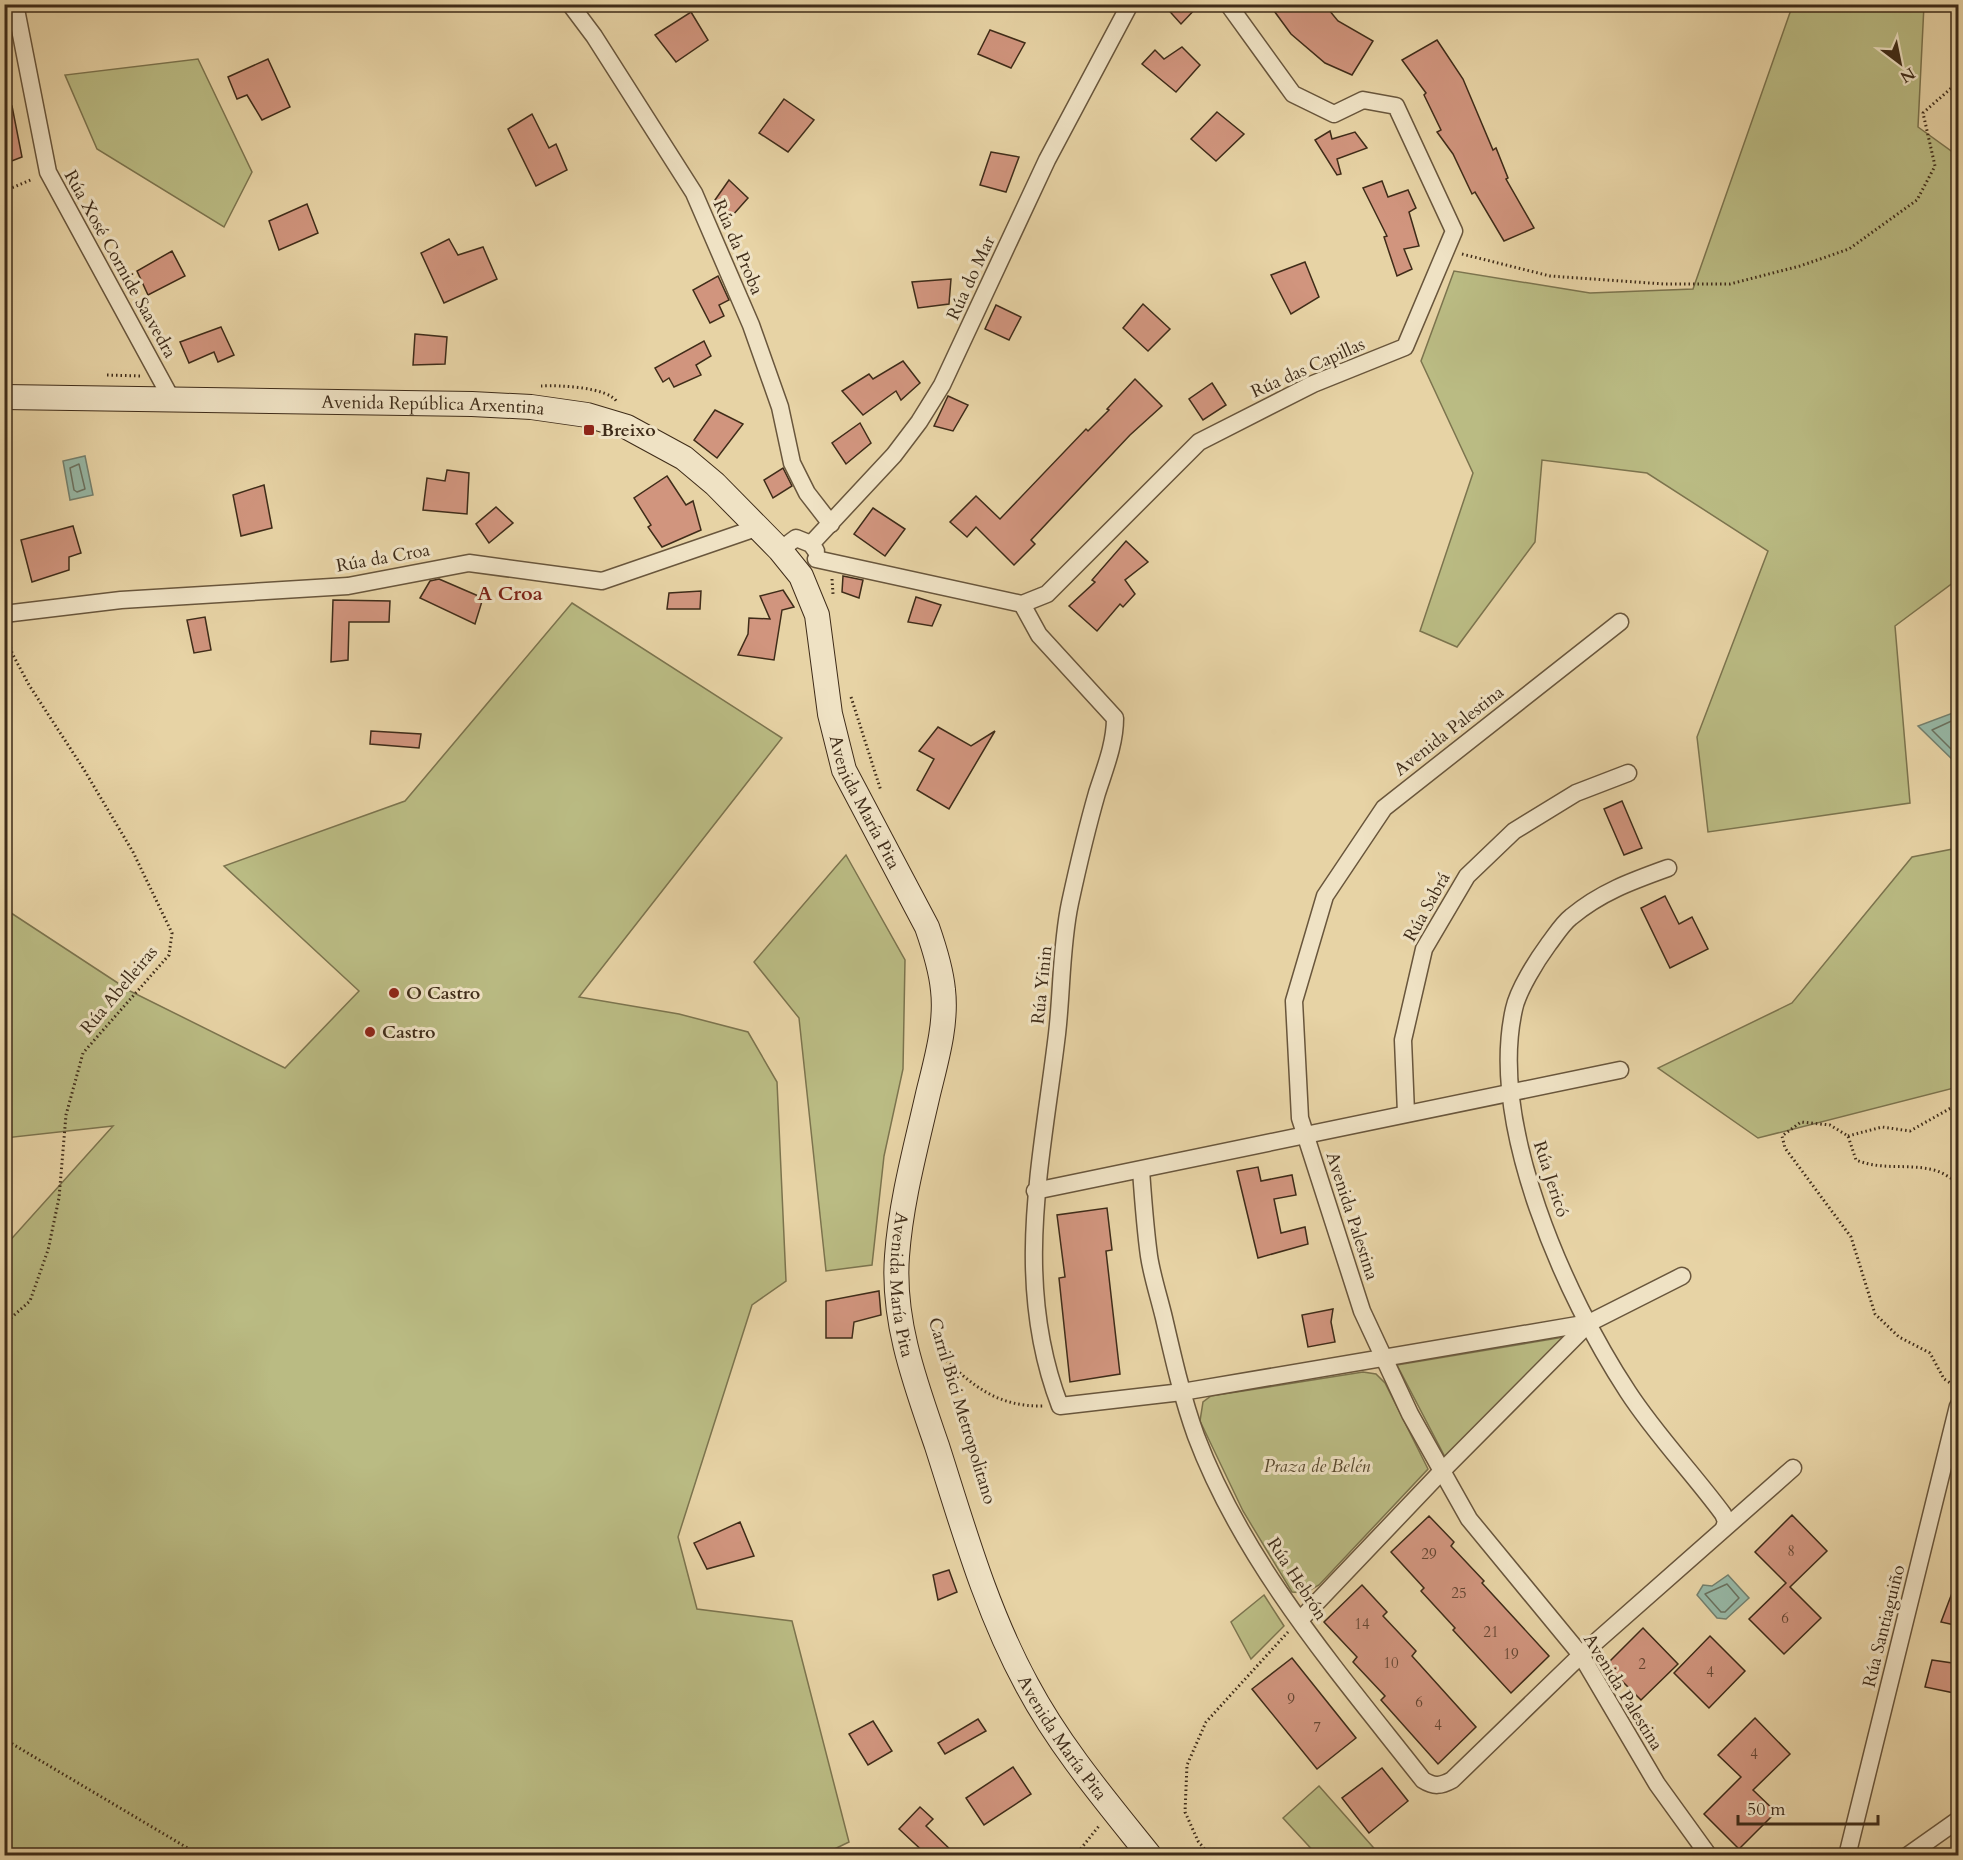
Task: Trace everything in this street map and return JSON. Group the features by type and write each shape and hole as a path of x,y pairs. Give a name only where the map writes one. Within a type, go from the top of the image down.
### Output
{"main road":[{"name":"Avenida República Arxentina","path":"4,397 472,404 531,407 587,415 627,427 684,458 759,527 780,550 809,559"},
{"name":"Avenida María Pita","path":"809,559 832,723 844,770 927,927 935,950 943,991 940,1042 911,1167 901,1224 896,1291 903,1336 915,1381 977,1569 1004,1639 1026,1685 1052,1729 1150,1856"}],"street":[{"name":"Rúa Xosé Cornide Saavedra","path":"15,4 48,172 171,398"},
{"name":"Rúa da Proba","path":"570,4 594,36 694,193 751,325 780,407 792,463 807,493 831,524"},
{"name":"Rúa do Mar","path":"809,559 831,524 894,455 919,422 942,385 1047,160 1130,4"},
{"name":"Rúa das Capillas","path":"1022,604 1047,594 1200,442 1313,384 1405,347 1454,231 1396,106 1363,100 1334,114 1293,94 1228,4"},
{"name":"Rúa da Croa","path":"4,614 121,600 348,586 469,563 602,581 759,527"},
{"path":"780,550 796,538 809,559 1022,604"},
{"name":"Rúa Yinin","path":"1022,604 1039,635 1115,718 1115,736 1096,795 1070,905 1057,1034 1035,1191 1034,1299 1051,1381 1060,1406"},
{"name":"Avenida Palestina","path":"1620,622 1384,807 1325,896 1294,1001 1300,1118 1362,1311 1410,1413 1468,1519 1581,1655 1657,1784 1708,1856"},
{"name":"Rúa Sabrá","path":"1406,1113 1403,1040 1424,949 1467,876 1515,831 1576,793 1628,773"},
{"name":"Rúa Jericó","path":"1668,868 1608,890 1569,918 1540,956 1514,1007 1507,1073 1513,1121 1534,1199 1600,1348 1659,1436 1723,1514 1726,1521 1724,1528"},
{"path":"1035,1191 1620,1070"},
{"name":"Rúa Hebrón","path":"1141,1170 1149,1258 1182,1392 1197,1438 1233,1514 1300,1620 1387,1734 1431,1785 1443,1785 1452,1780 1581,1655"},
{"path":"1060,1406 1182,1392 1589,1323 1682,1276"},
{"path":"1300,1620 1442,1471 1589,1323"},
{"name":"Rúa Santiaguiño","path":"1847,1856 1959,1406"},
{"path":"1581,1655 1793,1468"},
{"path":"1907,1856 1959,1820"}],"path":[{"path":"1446,250 1550,276 1664,284 1730,284 1800,266 1848,249 1917,200 1935,166 1923,113 1959,82"},
{"path":"4,191 48,172"},
{"name":"Rúa Abelleiras","path":"4,625 12,653 29,685 83,768 133,852 172,933 169,955 83,1053 66,1115 59,1198 48,1250 30,1301 4,1324"},
{"path":"849,691 882,794"},
{"path":"1848,1136 1882,1127 1910,1131 1959,1104"},
{"path":"1955,1181 1936,1170 1904,1167 1875,1168 1856,1160 1848,1136 1830,1125 1801,1122 1782,1136 1785,1148 1851,1237 1875,1314 1899,1337 1930,1353 1944,1379 1959,1388"},
{"path":"940,1354 968,1383 999,1400 1029,1406 1060,1406"},
{"path":"1210,1856 1198,1841 1185,1812 1187,1765 1206,1722 1300,1620"},
{"path":"4,1739 201,1856"},
{"path":"1076,1856 1113,1809"}],"green space":[{"path":"1793,4 1924,5 1918,127 1958,156 1958,579 1895,626 1910,803 1708,832 1697,737 1768,551 1647,473 1542,460 1535,542 1457,647 1420,631 1473,473 1421,361 1454,271 1590,293 1693,289"},
{"path":"198,59 252,172 224,227 97,149 65,75"},
{"path":"572,603 782,738 579,997 679,1014 748,1032 777,1082 786,1281 752,1305 678,1537 697,1609 792,1621 849,1842 820,1856 5,1855 5,1246 113,1126 5,1138 5,909 130,991 285,1068 359,991 224,866 405,801"},
{"path":"1958,848 1958,1087 1758,1138 1658,1068 1792,1003 1912,857"},
{"path":"846,855 905,960 903,1069 884,1156 872,1265 826,1271 799,1018 754,962"},
{"path":"1564,1337 1445,1457 1397,1365"},
{"name":"Praza de Belén","path":"1363,1372 1376,1374 1385,1383 1428,1469 1319,1585 1305,1593 1292,1592 1243,1511 1200,1421 1203,1402 1211,1396"},
{"path":"1264,1595 1284,1626 1251,1659 1231,1622"},
{"path":"1319,1786 1380,1855 1317,1855 1283,1818"}],"water":[{"path":"85,456 93,495 70,500 63,461"},
{"path":"1958,711 1958,765 1918,726"},
{"path":"1728,1575 1749,1598 1726,1619 1717,1618 1697,1595 1703,1585 1712,1586"}],"building":[{"path":"1163,4 1200,4 1181,24"},
{"path":"1269,4 1324,4 1338,21 1373,41 1352,75 1325,63 1291,34"},
{"path":"691,12 708,40 676,62 655,35"},
{"path":"990,30 1025,43 1011,68 978,54"},
{"path":"1437,40 1463,79 1493,150 1496,148 1508,178 1506,179 1534,228 1504,241 1475,192 1472,194 1453,154 1437,132 1441,130 1424,95 1426,93 1402,60"},
{"path":"1182,47 1200,65 1176,92 1142,64 1155,50 1164,59"},
{"path":"268,59 290,107 262,120 247,95 237,99 228,77"},
{"path":"784,99 814,120 788,152 759,133"},
{"path":"4,106 12,106 22,157 4,164"},
{"path":"1217,112 1244,134 1216,161 1191,139"},
{"path":"532,114 549,148 556,144 567,170 536,186 508,129"},
{"path":"1330,131 1332,139 1355,132 1367,148 1337,159 1341,174 1337,175 1315,140"},
{"path":"991,152 1019,157 1006,192 980,185"},
{"path":"729,180 748,198 732,216 715,200"},
{"path":"1382,181 1388,197 1408,190 1416,208 1409,212 1419,246 1404,249 1412,269 1397,276 1384,237 1387,236 1363,188"},
{"path":"307,204 318,233 279,250 269,221"},
{"path":"449,239 458,255 483,247 497,279 444,303 421,253"},
{"path":"172,251 185,276 148,295 137,271"},
{"path":"1305,262 1319,297 1291,314 1271,275"},
{"path":"718,276 729,300 719,305 724,316 710,323 693,290"},
{"path":"951,279 949,304 918,308 912,282"},
{"path":"1143,304 1170,329 1148,351 1123,328"},
{"path":"996,305 1021,317 1009,340 985,329"},
{"path":"221,327 234,355 218,362 214,352 189,363 180,342"},
{"path":"415,334 447,337 445,364 413,365"},
{"path":"704,341 711,356 696,365 701,375 674,387 669,378 663,382 655,368"},
{"path":"903,361 920,383 901,400 896,391 863,415 842,391 869,374 873,379"},
{"path":"1135,379 1162,406 1130,435 1031,540 1035,544 1014,565 976,527 967,537 950,522 976,496 1000,519 1086,429 1088,431 1109,410 1107,409"},
{"path":"1212,383 1226,405 1203,420 1189,399"},
{"path":"948,396 968,405 953,431 934,426"},
{"path":"715,410 743,424 717,458 694,440"},
{"path":"860,423 871,443 846,464 832,443"},
{"path":"783,468 792,486 773,498 764,480"},
{"path":"447,470 469,473 467,514 423,510 427,478 445,481"},
{"path":"667,476 686,505 693,501 701,530 662,547 648,527 651,525 634,498"},
{"path":"264,485 272,528 241,536 233,495"},
{"path":"496,507 513,523 489,543 476,524"},
{"path":"873,508 905,529 885,556 854,534"},
{"path":"73,526 81,553 69,557 69,570 32,582 21,540"},
{"path":"1126,541 1148,562 1125,580 1135,594 1123,607 1120,604 1097,631 1069,606 1095,582 1092,580"},
{"path":"843,576 863,580 859,598 842,592"},
{"path":"439,579 483,598 475,624 420,598 430,581"},
{"path":"783,590 794,607 782,610 774,660 738,655 748,634 749,618 770,619 760,596"},
{"path":"701,591 700,609 667,609 669,593"},
{"path":"916,597 941,605 932,626 908,622"},
{"path":"333,600 390,601 389,622 349,622 348,660 331,662"},
{"path":"205,617 211,650 194,653 187,620"},
{"path":"938,727 971,746 995,731 949,809 917,790 934,759 919,751"},
{"path":"371,731 421,734 419,748 370,744"},
{"path":"1622,801 1642,848 1624,855 1604,809"},
{"path":"1665,896 1679,924 1692,917 1708,949 1670,968 1641,908"},
{"path":"1258,1167 1261,1181 1292,1175 1296,1195 1274,1199 1281,1233 1305,1227 1308,1244 1258,1258 1237,1171"},
{"path":"1107,1208 1112,1250 1106,1251 1120,1374 1070,1382 1059,1278 1065,1277 1057,1215"},
{"path":"879,1291 881,1315 854,1322 852,1338 826,1338 826,1301"},
{"path":"1333,1309 1331,1322 1335,1342 1308,1347 1302,1315"},
{"path":"1792,1515 1827,1551 1790,1587 1821,1618 1784,1654 1749,1619 1786,1583 1755,1552"},
{"path":"1429,1516 1454,1542 1451,1546 1484,1581 1482,1583 1549,1656 1511,1693 1453,1630 1455,1628 1421,1591 1424,1588 1391,1552"},
{"path":"740,1522 754,1556 707,1569 694,1543"},
{"path":"949,1570 957,1592 938,1600 933,1575"},
{"path":"1957,1580 1959,1580 1959,1626 1941,1622"},
{"path":"1362,1585 1387,1612 1383,1616 1416,1651 1412,1656 1476,1727 1438,1764 1381,1700 1385,1696 1353,1662 1357,1657 1324,1622"},
{"path":"1643,1628 1678,1664 1641,1700 1606,1665"},
{"path":"1710,1636 1745,1671 1709,1708 1674,1673"},
{"path":"1292,1658 1356,1738 1317,1769 1252,1689"},
{"path":"1932,1660 1959,1664 1959,1694 1925,1687"},
{"path":"1755,1718 1790,1754 1753,1790 1776,1812 1739,1849 1704,1814 1741,1777 1718,1755"},
{"path":"978,1719 986,1731 945,1754 938,1743"},
{"path":"873,1721 892,1751 868,1765 849,1734"},
{"path":"1013,1767 1031,1794 984,1825 966,1798"},
{"path":"1382,1768 1408,1801 1369,1833 1342,1798"},
{"path":"920,1807 933,1819 926,1826 957,1856 928,1856 899,1829"}],"place":[{"name":"Breixo","path":"589,430"},
{"name":"O Castro","path":"394,993"},
{"name":"Castro","path":"370,1032"}],"district":[{"name":"A Croa","path":"510,593"}]}
